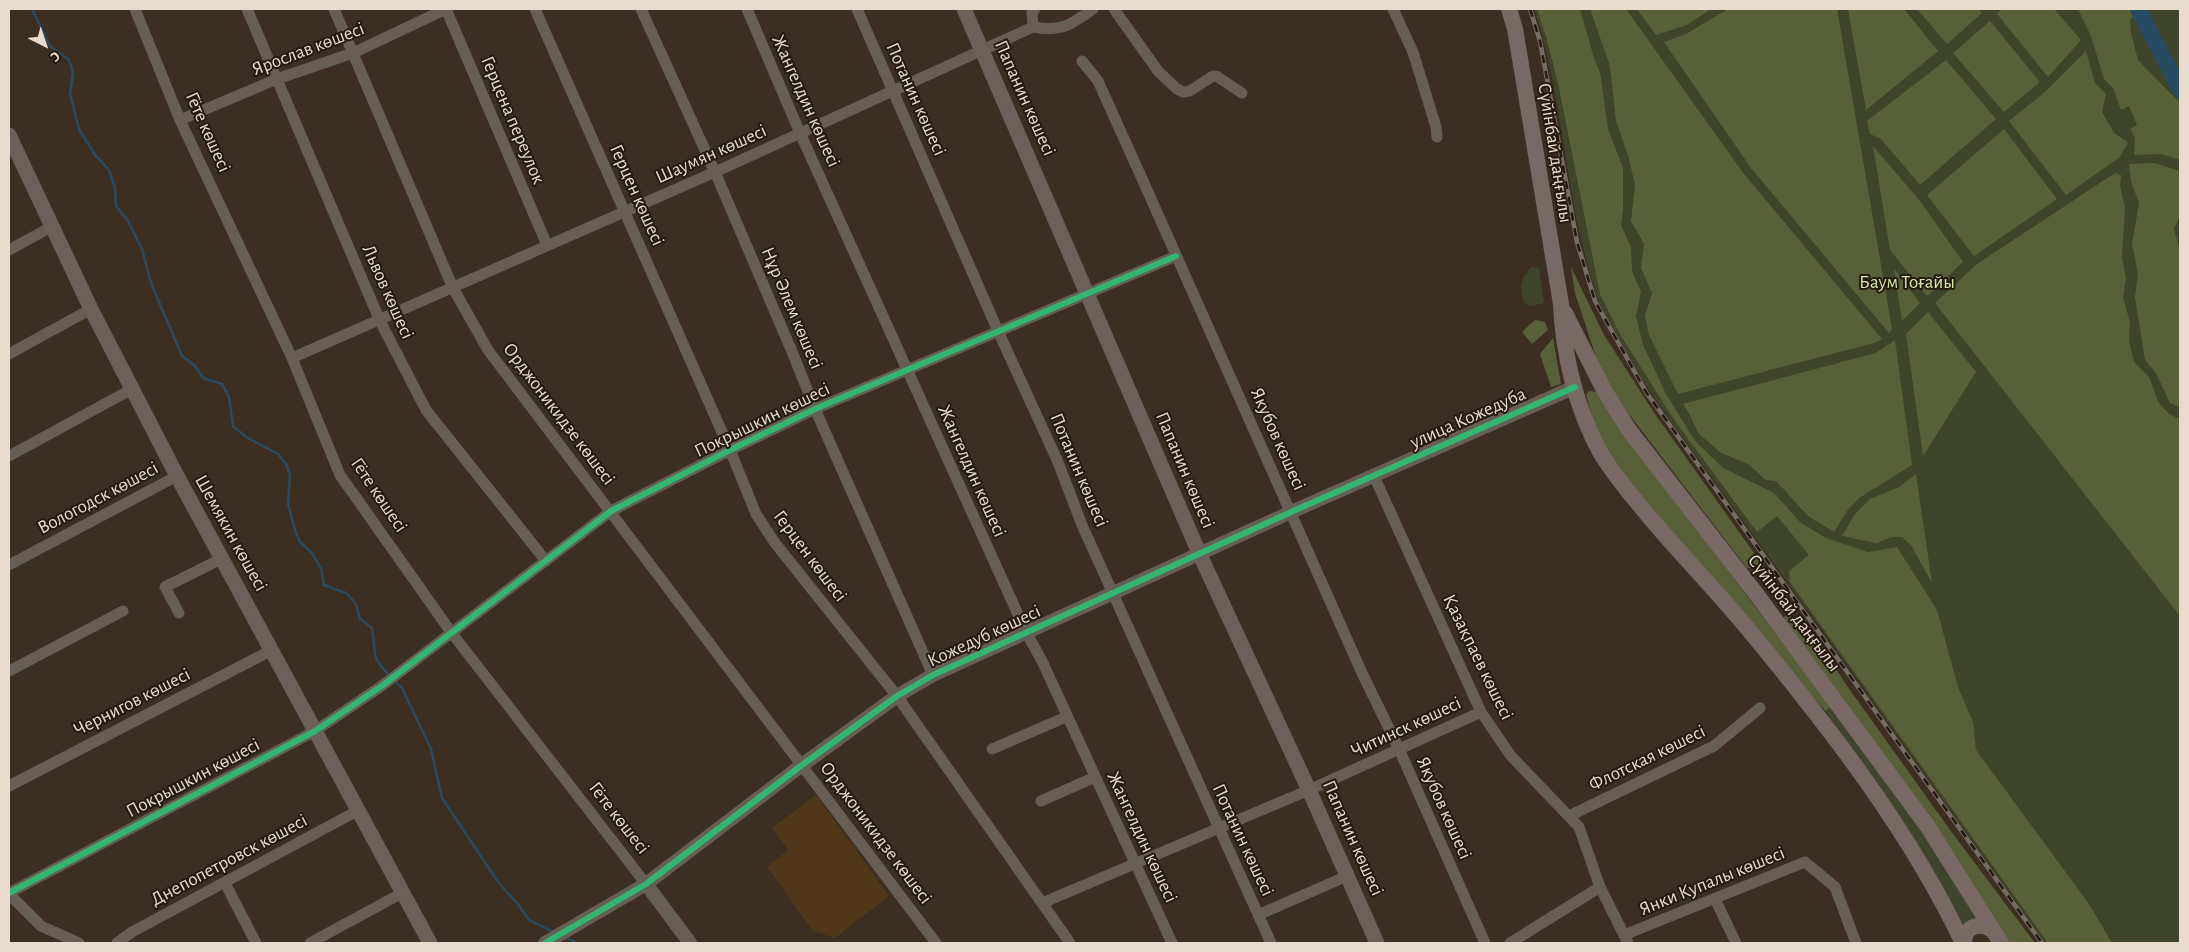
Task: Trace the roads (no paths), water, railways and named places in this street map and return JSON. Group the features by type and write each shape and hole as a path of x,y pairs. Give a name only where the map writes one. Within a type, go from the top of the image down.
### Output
{"main road":[{"name":"Папанин көшесі","path":"964,9 1088,292 1200,555 1309,790 1377,943"},
{"name":"Сүйінбай даңғылы","path":"1509,9 1515,29 1561,304 1562,328 1575,387 1586,423 1601,453 1621,483 1753,634 1865,778 1908,842 1944,903 1963,943"},
{"name":"Шемякин көшесі","path":"10,143 91,309 177,476 430,943"},
{"name":"Сүйінбай даңғылы","path":"1561,304 1604,390 1629,430 1766,607 1928,826 1998,938"},
{"path":"1963,943 1966,932 1972,927 1980,925 1988,926 1998,938"}],"street":[{"name":"Гёте көшесі","path":"135,9 180,120 292,358 340,475 451,632 690,943"},
{"name":"Львов көшесі","path":"247,9 380,321 426,410 546,561"},
{"name":"Орджоникидзе көшесі","path":"334,9 453,288 488,350 936,943"},
{"name":"Ярослав көшесі","path":"180,120 278,78 353,53 446,9"},
{"name":"Герцена переулок","path":"446,9 547,245"},
{"name":"Герцен көшесі","path":"535,9 730,450 756,514 775,543 897,696 1070,943"},
{"name":"Нұр Әлем көшесі","path":"641,9 714,172 815,409 934,675"},
{"name":"Жангелдин көшесі","path":"747,9 800,133 907,371 1026,632 1042,661 1066,717 1172,943"},
{"name":"Потанин көшесі","path":"857,9 998,331 1058,462 1082,525 1114,592 1271,943"},
{"path":"1035,9 1032,12 1034,27 1050,30 1076,22 1093,9"},
{"path":"1114,9 1158,71 1177,89 1184,92 1190,90 1213,76 1218,77 1242,93"},
{"path":"1393,9 1413,52 1436,127 1437,137"},
{"name":"Шаумян көшесі","path":"292,358 380,321 894,92 1034,27"},
{"name":"Якубов көшесі","path":"1082,61 1098,81 1362,673 1399,749 1485,943"},
{"path":"9,250 51,227"},
{"name":"Покрышкин көшесі","path":"9,893 315,731 391,678 611,511 815,409 1176,256"},
{"path":"9,354 91,309"},
{"name":"улица Кожедуба","path":"1374,476 1575,387"},
{"path":"9,456 132,389"},
{"name":"Вологодск көшесі","path":"9,565 177,476"},
{"name":"Кожедуб көшесі","path":"555,938 646,884 802,765 897,696 934,675 1374,476"},
{"name":"Қазақпаев көшесі","path":"1374,476 1481,712 1511,756 1579,827 1600,887 1626,939"},
{"path":"179,613 166,587 223,558"},
{"path":"9,671 123,611"},
{"name":"Чернигов көшесі","path":"9,786 272,650"},
{"name":"Флотская көшесі","path":"1569,816 1714,746 1760,708"},
{"name":"Читинск көшесі","path":"1042,903 1309,790 1481,712"},
{"path":"992,749 1066,717"},
{"path":"1041,801 1095,777"},
{"name":"Днепопетровск көшесі","path":"117,943 132,932 359,810"},
{"name":"Янки Купалы көшесі","path":"1626,939 1763,878 1805,862 1835,887 1856,943"},
{"path":"1258,915 1347,876"},
{"path":"224,883 256,943"},
{"path":"1510,943 1600,887"},
{"path":"310,943 404,892"},
{"path":"9,893 42,926 78,943"},
{"path":"1715,899 1736,943"}],"waterway":[{"path":"32,9 50,46 69,60 73,73 70,94 79,129 95,155 109,170 115,188 116,206 128,221 142,249 151,283 182,356 195,366 203,378 222,384 229,397 233,426 246,437 278,454 286,464 290,475 288,504 300,542 312,553 321,569 324,585 346,593 356,604 360,619 372,628 376,658 389,675"},
{"path":"2138,9 2180,90"},
{"path":"394,681 402,688 431,749 442,798 498,882 529,920 553,932"},
{"path":"565,937 577,943"}],"railway":[{"path":"1530,9 1540,41 1577,242 1595,301 1646,392 2042,943"}],"park label":[{"name":"Баум Тоғайы","path":"1907,282"}]}
